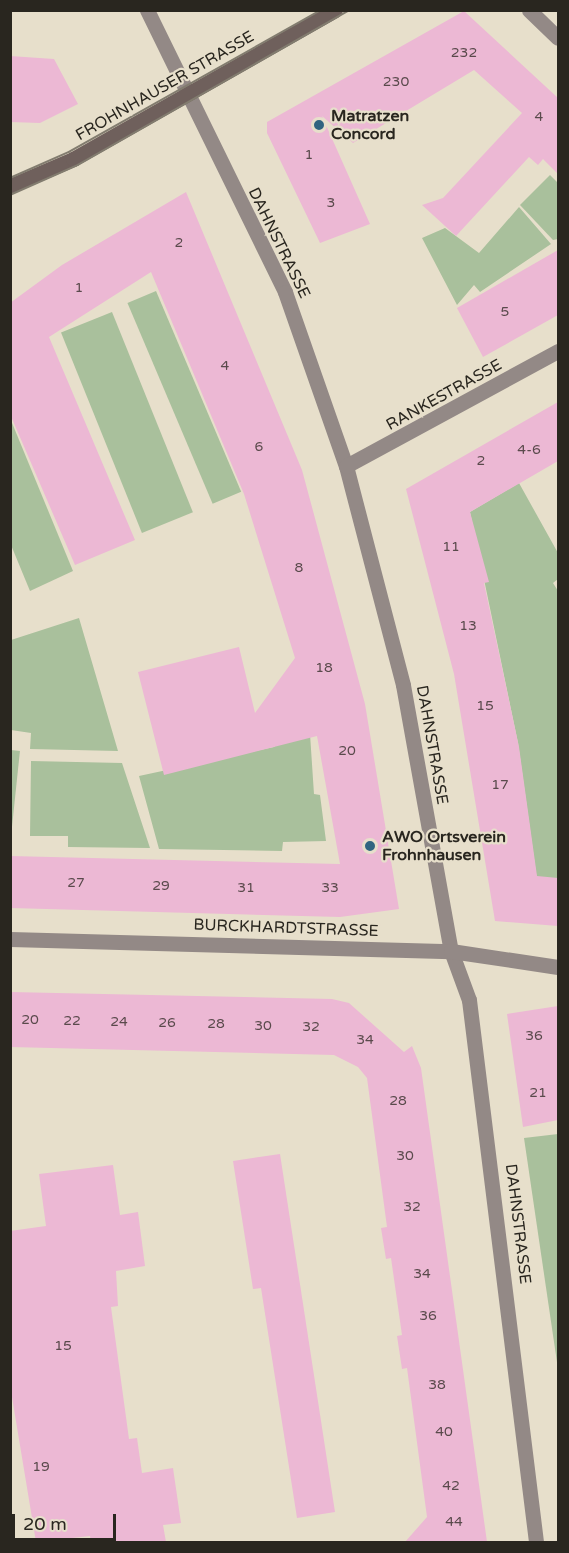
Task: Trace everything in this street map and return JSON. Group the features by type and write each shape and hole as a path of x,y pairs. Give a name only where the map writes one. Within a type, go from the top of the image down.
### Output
{"main road":[{"name":"FROHNHAUSER STRASSE","path":"10,186 73,159 334,10"}],"street":[{"name":"DAHNSTRASSE","path":"147,10 285,292 346,466 403,685 451,951 469,1000 536,1542"},
{"path":"529,10 558,38"},
{"name":"RANKESTRASSE","path":"346,466 558,351"},
{"name":"BURCKHARDTSTRASSE","path":"10,939 451,951 558,967"}],"green space":[{"path":"550,175 558,183 558,239 553,240 520,205"},
{"path":"519,207 551,244 480,292 474,285 457,305 422,238 445,228 479,253"},
{"path":"156,291 241,492 213,504 127,303"},
{"path":"112,312 193,512 142,533 61,333"},
{"path":"10,418 73,571 30,591 11,545"},
{"path":"519,483 558,553 558,579 553,583 558,591 558,878 551,881 537,880 518,743 470,512"},
{"path":"79,618 118,751 30,749 31,733 11,730 11,640"},
{"path":"309,719 314,794 320,795 326,841 283,842 282,851 159,849 139,776 274,747"},
{"path":"11,750 20,751 10,845 10,760"},
{"path":"31,761 122,763 150,848 68,847 68,836 30,836"},
{"path":"558,1134 558,1369 524,1138"}],"building":[{"path":"464,11 558,98 558,174 543,159 538,165 529,157 456,236 422,205 443,198 522,113 474,70 353,143 322,116 370,224 320,243 267,133 267,122"},
{"path":"10,56 54,59 78,104 40,123 10,122"},
{"path":"186,192 302,470 365,704 399,909 340,917 10,908 10,856 340,864 317,736 164,775 138,672 239,647 255,713 295,658 244,494 151,272 49,337 135,540 75,565 10,414 10,303 62,265"},
{"path":"558,250 558,315 483,357 457,308"},
{"path":"558,402 558,461 470,512 489,582 484,583 519,747 537,876 558,878 558,926 495,921 454,674 406,489"},
{"path":"10,992 332,999 349,1003 404,1052 412,1046 421,1068 487,1542 405,1542 427,1517 407,1368 402,1369 397,1336 402,1335 391,1258 386,1259 381,1228 387,1227 367,1078 358,1067 334,1055 10,1047"},
{"path":"558,1006 558,1120 523,1127 507,1014"},
{"path":"280,1154 335,1512 297,1518 261,1288 253,1289 233,1161"},
{"path":"113,1165 120,1215 138,1212 145,1266 116,1271 118,1306 111,1307 129,1439 137,1438 142,1473 173,1468 181,1523 163,1525 166,1542 91,1542 90,1536 36,1542 10,1385 10,1231 46,1226 39,1174"}],"tram line":[{"path":"10,178 69,152 321,10"},
{"path":"10,195 78,165 350,10"}],"place":[{"name":"Matratzen Concord","path":"319,125"},
{"name":"AWO Ortsverein Frohnhausen","path":"370,846"}]}
